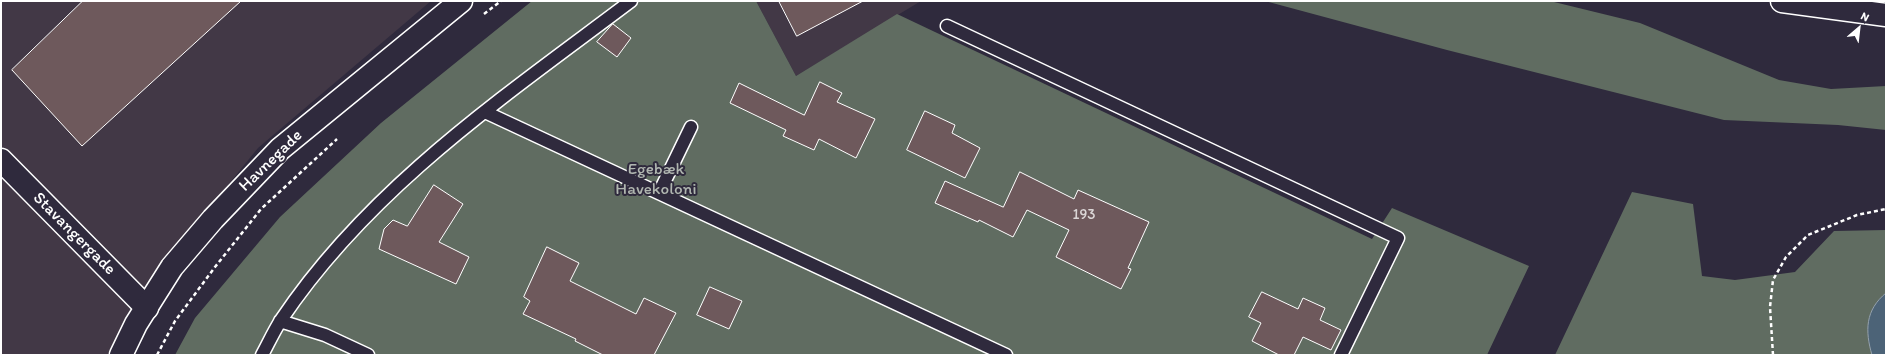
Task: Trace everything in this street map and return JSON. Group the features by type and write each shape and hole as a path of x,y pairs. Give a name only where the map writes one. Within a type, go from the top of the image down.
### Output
{"street":[{"name":"Havnegade","path":"121,355 136,324 178,261 213,219 280,149 460,1"},
{"path":"1782,1 1886,14"},
{"name":"Stavangergade","path":"1,160 147,308"}],"lane":[{"path":"262,355 280,321 319,267 370,212 422,164 485,112 631,1"},
{"path":"947,26 1398,238 1341,355"},
{"path":"485,112 1006,355"},
{"path":"659,193 691,127"},
{"path":"280,321 325,335 368,355"}],"path":[{"path":"483,16 501,1"},
{"path":"157,355 175,320 261,209 341,135"},
{"path":"1773,355 1770,307 1774,280 1786,257 1808,235 1857,215 1886,209"}],"shaded area":[{"path":"1,1 431,1 258,148 149,282 108,355 1,355"},
{"path":"756,1 921,1 796,76"}],"green space":[{"name":"Egebæk Havekoloni","path":"532,1 756,1 796,76 897,14 1372,239 1392,208 1529,266 1487,355 175,355 195,318 280,217 381,123"},
{"path":"1265,1 1550,1 1640,23 1779,80 1831,89 1886,86 1886,130 1838,125 1724,120 1447,50"},
{"path":"1632,192 1693,204 1702,276 1735,280 1795,272 1834,231 1886,230 1886,355 1555,355"}],"water":[{"path":"1886,293 1886,355 1872,355 1868,338 1868,321 1874,306"}],"building":[{"path":"83,1 241,1 82,146 12,70"},
{"path":"779,1 863,1 797,36"},
{"path":"613,24 631,38 617,57 597,42"},
{"path":"820,82 842,93 837,102 875,119 856,158 819,139 814,150 783,136 786,130 730,103 739,83 804,115"},
{"path":"925,111 955,125 952,133 980,148 965,178 907,150"},
{"path":"1020,172 1074,199 1078,190 1149,222 1128,268 1131,269 1121,289 1056,257 1069,230 1027,210 1013,237 979,220 978,222 935,203 945,181 1003,207"},
{"path":"434,185 463,204 439,242 469,257 456,284 379,249 384,229 393,220 407,226"},
{"path":"547,247 579,263 570,281 636,314 644,298 676,313 654,355 603,355 575,341 576,339 523,314 530,301 524,297"},
{"path":"710,287 742,301 729,329 697,315"},
{"path":"1262,292 1298,309 1303,298 1325,308 1320,320 1341,330 1331,350 1303,337 1294,355 1279,355 1252,341 1261,323 1249,317"}]}
